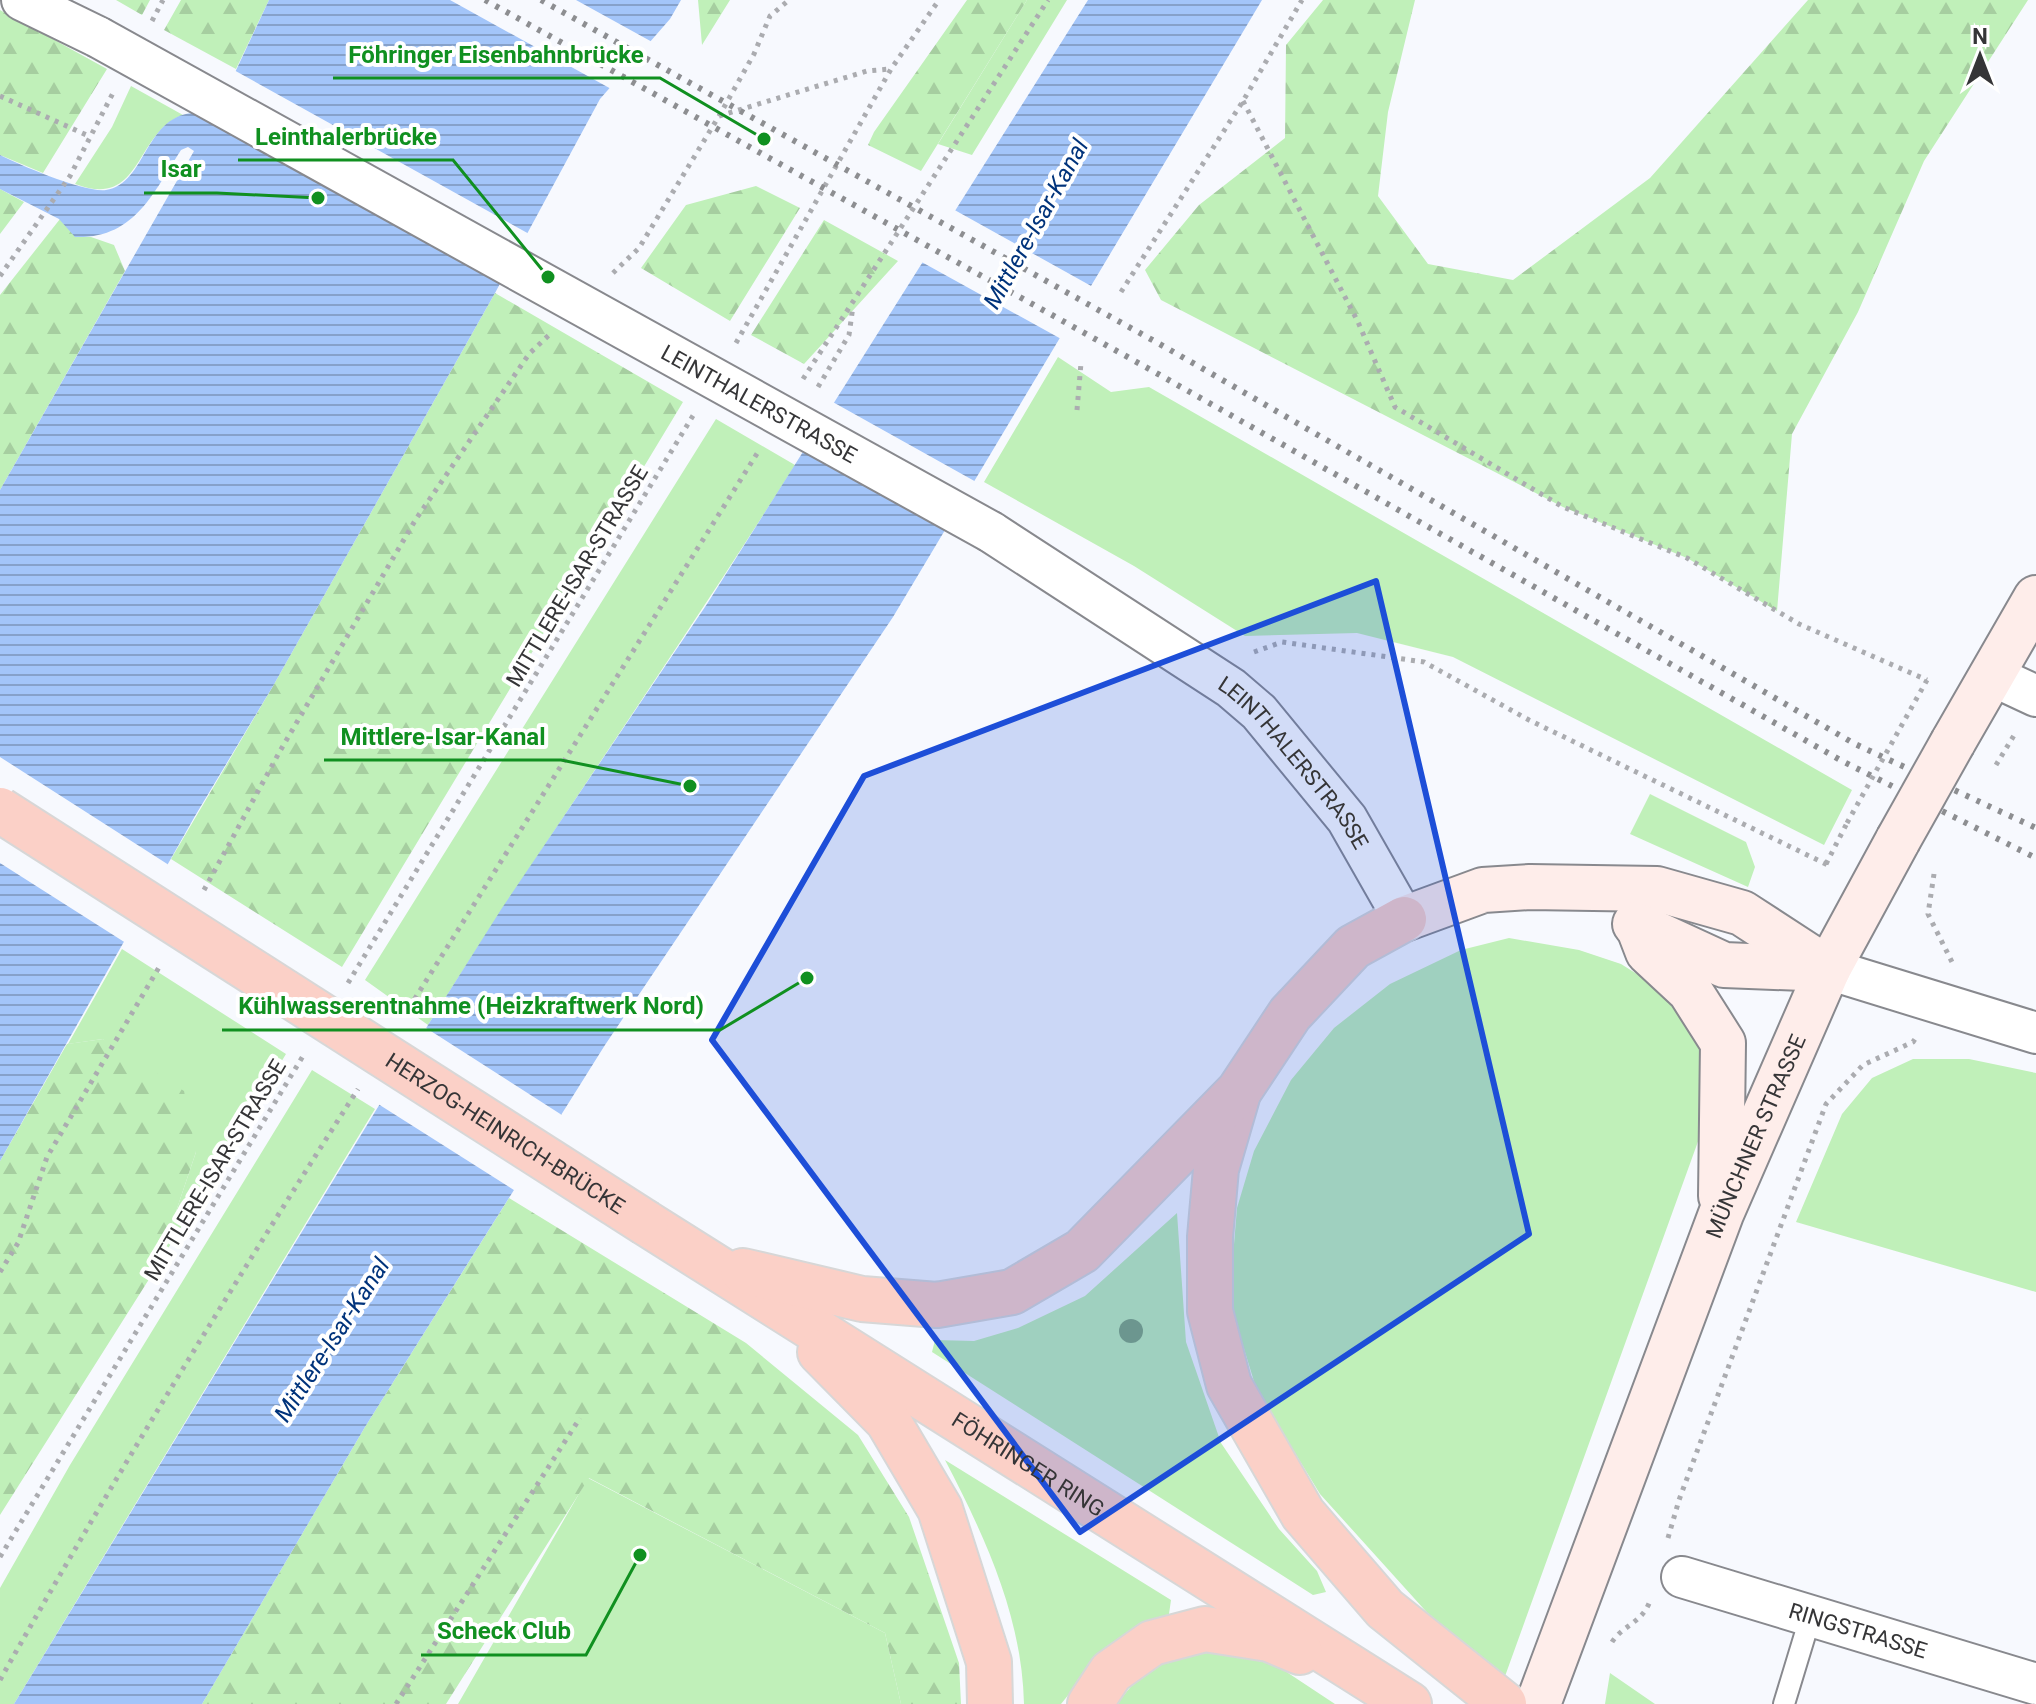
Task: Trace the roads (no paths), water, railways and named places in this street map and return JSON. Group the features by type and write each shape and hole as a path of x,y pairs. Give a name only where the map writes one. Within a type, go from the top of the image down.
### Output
{"highway":[{"name":"HERZOG-HEINRICH-BRÜCKE","path":"0,810 646,1223"},
{"path":"709,1263 862,1299 937,1305 1012,1292 1082,1251 1239,1091 1290,1014 1353,947 1404,919"},
{"path":"1239,1091 1216,1169 1210,1237 1210,1311 1229,1385 1303,1514 1385,1609 1504,1704"},
{"name":"FÖHRINGER RING","path":"646,1223 1393,1693"},
{"path":"789,1313 798,1330 888,1421 940,1509 989,1662 990,1704"},
{"path":"1090,1704 1111,1672 1152,1643 1205,1629 1269,1639 1393,1693"}],"main road":[{"name":"MÜNCHNER STRASSE","path":"1538,1704 1721,1214 1828,969 1871,886 2036,598"},
{"path":"1404,919 1483,890 1530,887 1657,889 1742,913 1828,969"},
{"path":"1574,889 1638,926 1724,965 1828,969"},
{"path":"1638,926 1648,952 1690,991 1723,1043 1721,1214"}],"street":[{"name":"LEINTHALERSTRASSE","path":"22,0 98,37 991,532 1231,688 1259,712 1347,819 1404,919"},
{"path":"1991,675 2036,696"},
{"path":"1828,969 2036,1033"},
{"name":"RINGSTRASSE","path":"1667,1571 2036,1684"}],"lane":[{"path":"1784,1704 1811,1615"}],"water":[{"path":"269,0 681,0 670,19 600,99 495,293 273,686 195,816 0,1161 0,490 194,151 188,147 181,150 151,197 128,222 96,236 75,237 59,219 0,189 0,155 83,187 106,190 121,184 161,130 174,119 191,113 215,115"},
{"path":"1088,0 1262,0 893,617 605,1045 365,1427 202,1704 14,1704 428,1025 502,908 707,604"}],"railway":[{"path":"485,0 1151,370 1842,761 2036,858"},
{"path":"541,0 1165,347 1855,744 2036,828"}],"place":[{"name":"Föhringer Eisenbahnbrücke","path":"764,139"},
{"name":"Isar","path":"318,198"},
{"name":"Leinthalerbrücke","path":"548,277"},
{"name":"Mittlere-Isar-Kanal","path":"690,786"},
{"name":"Kühlwasserentnahme (Heizkraftwerk Nord)","path":"807,978"},
{"name":"Scheck Club","path":"640,1555"}]}
